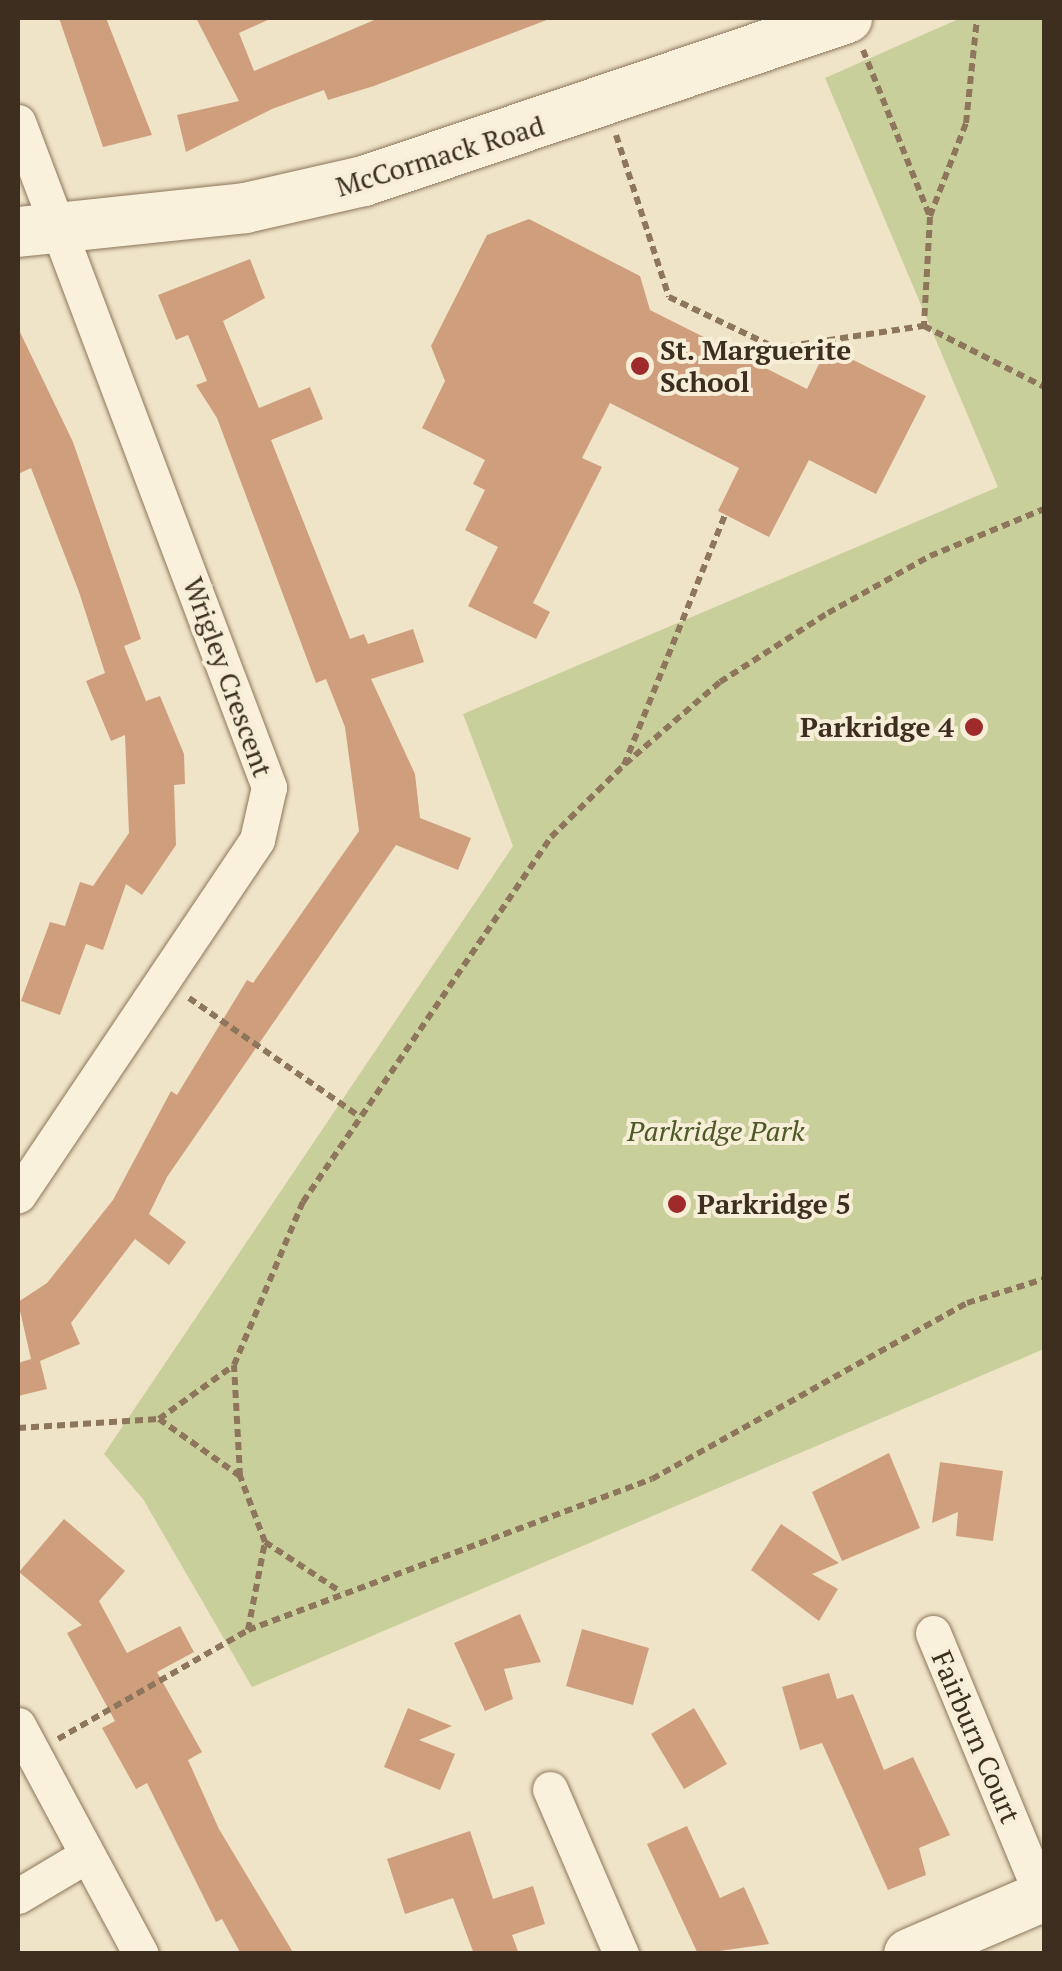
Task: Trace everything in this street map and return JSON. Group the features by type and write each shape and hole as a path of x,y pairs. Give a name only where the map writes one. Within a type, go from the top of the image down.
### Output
{"street":[{"name":"McCormack Road","path":"38,230 245,208 364,181 855,35"},
{"name":"Wrigley Crescent","path":"18,122 38,230 269,787 257,840 18,1196"},
{"name":"Fairburn Court","path":"933,1634 1044,1898"},
{"path":"18,1725 141,1954"},
{"path":"550,1788 621,1954"},
{"path":"18,1896 87,1855"},
{"path":"908,1954 1044,1898"}],"path":[{"path":"924,326 930,217 966,123 977,18"},
{"path":"855,35 930,217"},
{"path":"617,138 669,297 776,348 924,326 1044,387"},
{"path":"248,1630 265,1542 240,1476 234,1365 303,1202 552,836 624,764 720,682 828,613 930,556 1044,509"},
{"path":"624,764 725,515"},
{"path":"189,998 360,1117"},
{"path":"60,1738 248,1630 652,1479 966,1303 1044,1279"},
{"path":"18,1428 159,1419 234,1365"},
{"path":"159,1419 240,1476"},
{"path":"265,1542 342,1593"}],"green space":[{"name":"Parkridge Park","path":"961,18 1044,18 1044,1349 252,1687 143,1499 104,1454 513,846 463,714 998,487 825,78"}],"building":[{"path":"59,18 106,18 152,135 103,147"},
{"path":"196,18 272,18 239,33 254,71 379,18 552,18 374,86 328,100 324,90 272,109 186,152 177,115 239,101"},
{"path":"529,219 640,276 650,310 807,389 827,347 926,396 876,494 809,460 769,537 718,511 739,468 610,403 582,458 602,467 533,603 550,612 536,639 468,606 498,547 465,530 485,490 473,484 485,460 422,428 445,381 431,346 487,235"},
{"path":"250,259 265,298 223,321 259,408 310,387 323,419 271,440 350,639 364,634 368,644 413,629 424,662 371,679 415,774 420,818 471,838 458,870 396,845 167,1177 149,1214 186,1242 169,1265 135,1239 71,1323 80,1344 40,1361 47,1389 18,1396 18,1363 31,1359 18,1302 47,1283 113,1200 171,1091 177,1095 247,980 253,983 359,831 345,727 326,679 316,683 217,418 196,385 207,381 188,335 176,340 158,295"},
{"path":"18,328 73,442 141,639 124,646 146,701 160,696 184,754 185,784 174,785 176,845 142,895 126,884 103,950 86,944 60,1015 21,1001 50,922 65,926 80,882 93,886 129,833 125,735 111,741 86,681 105,673 79,592 31,468 18,474"},
{"path":"889,1453 920,1528 842,1561 812,1492"},
{"path":"940,1462 1003,1471 993,1541 956,1536 958,1512 932,1523"},
{"path":"64,1519 125,1571 99,1601 127,1653 180,1626 194,1652 157,1672 202,1752 188,1760 219,1829 294,1954 241,1954 222,1919 216,1922 147,1783 136,1789 102,1728 115,1721 67,1633 82,1625 19,1572"},
{"path":"781,1524 839,1563 812,1574 838,1589 819,1621 751,1570"},
{"path":"520,1614 541,1662 504,1669 513,1699 485,1711 454,1643"},
{"path":"582,1629 649,1648 633,1705 566,1686"},
{"path":"829,1673 837,1699 853,1694 884,1770 913,1757 950,1835 919,1848 926,1875 888,1890 822,1743 800,1750 782,1687"},
{"path":"408,1708 452,1726 419,1740 455,1754 440,1790 384,1767"},
{"path":"694,1708 727,1764 684,1789 651,1734"},
{"path":"687,1826 720,1898 744,1887 769,1944 698,1954 647,1844"},
{"path":"470,1831 493,1899 533,1886 545,1924 512,1935 519,1954 474,1954 453,1898 405,1914 387,1859"}],"place":[{"name":"St. Marguerite School","path":"640,366"},
{"name":"Parkridge 4","path":"974,727"},
{"name":"Parkridge 5","path":"677,1204"}]}
